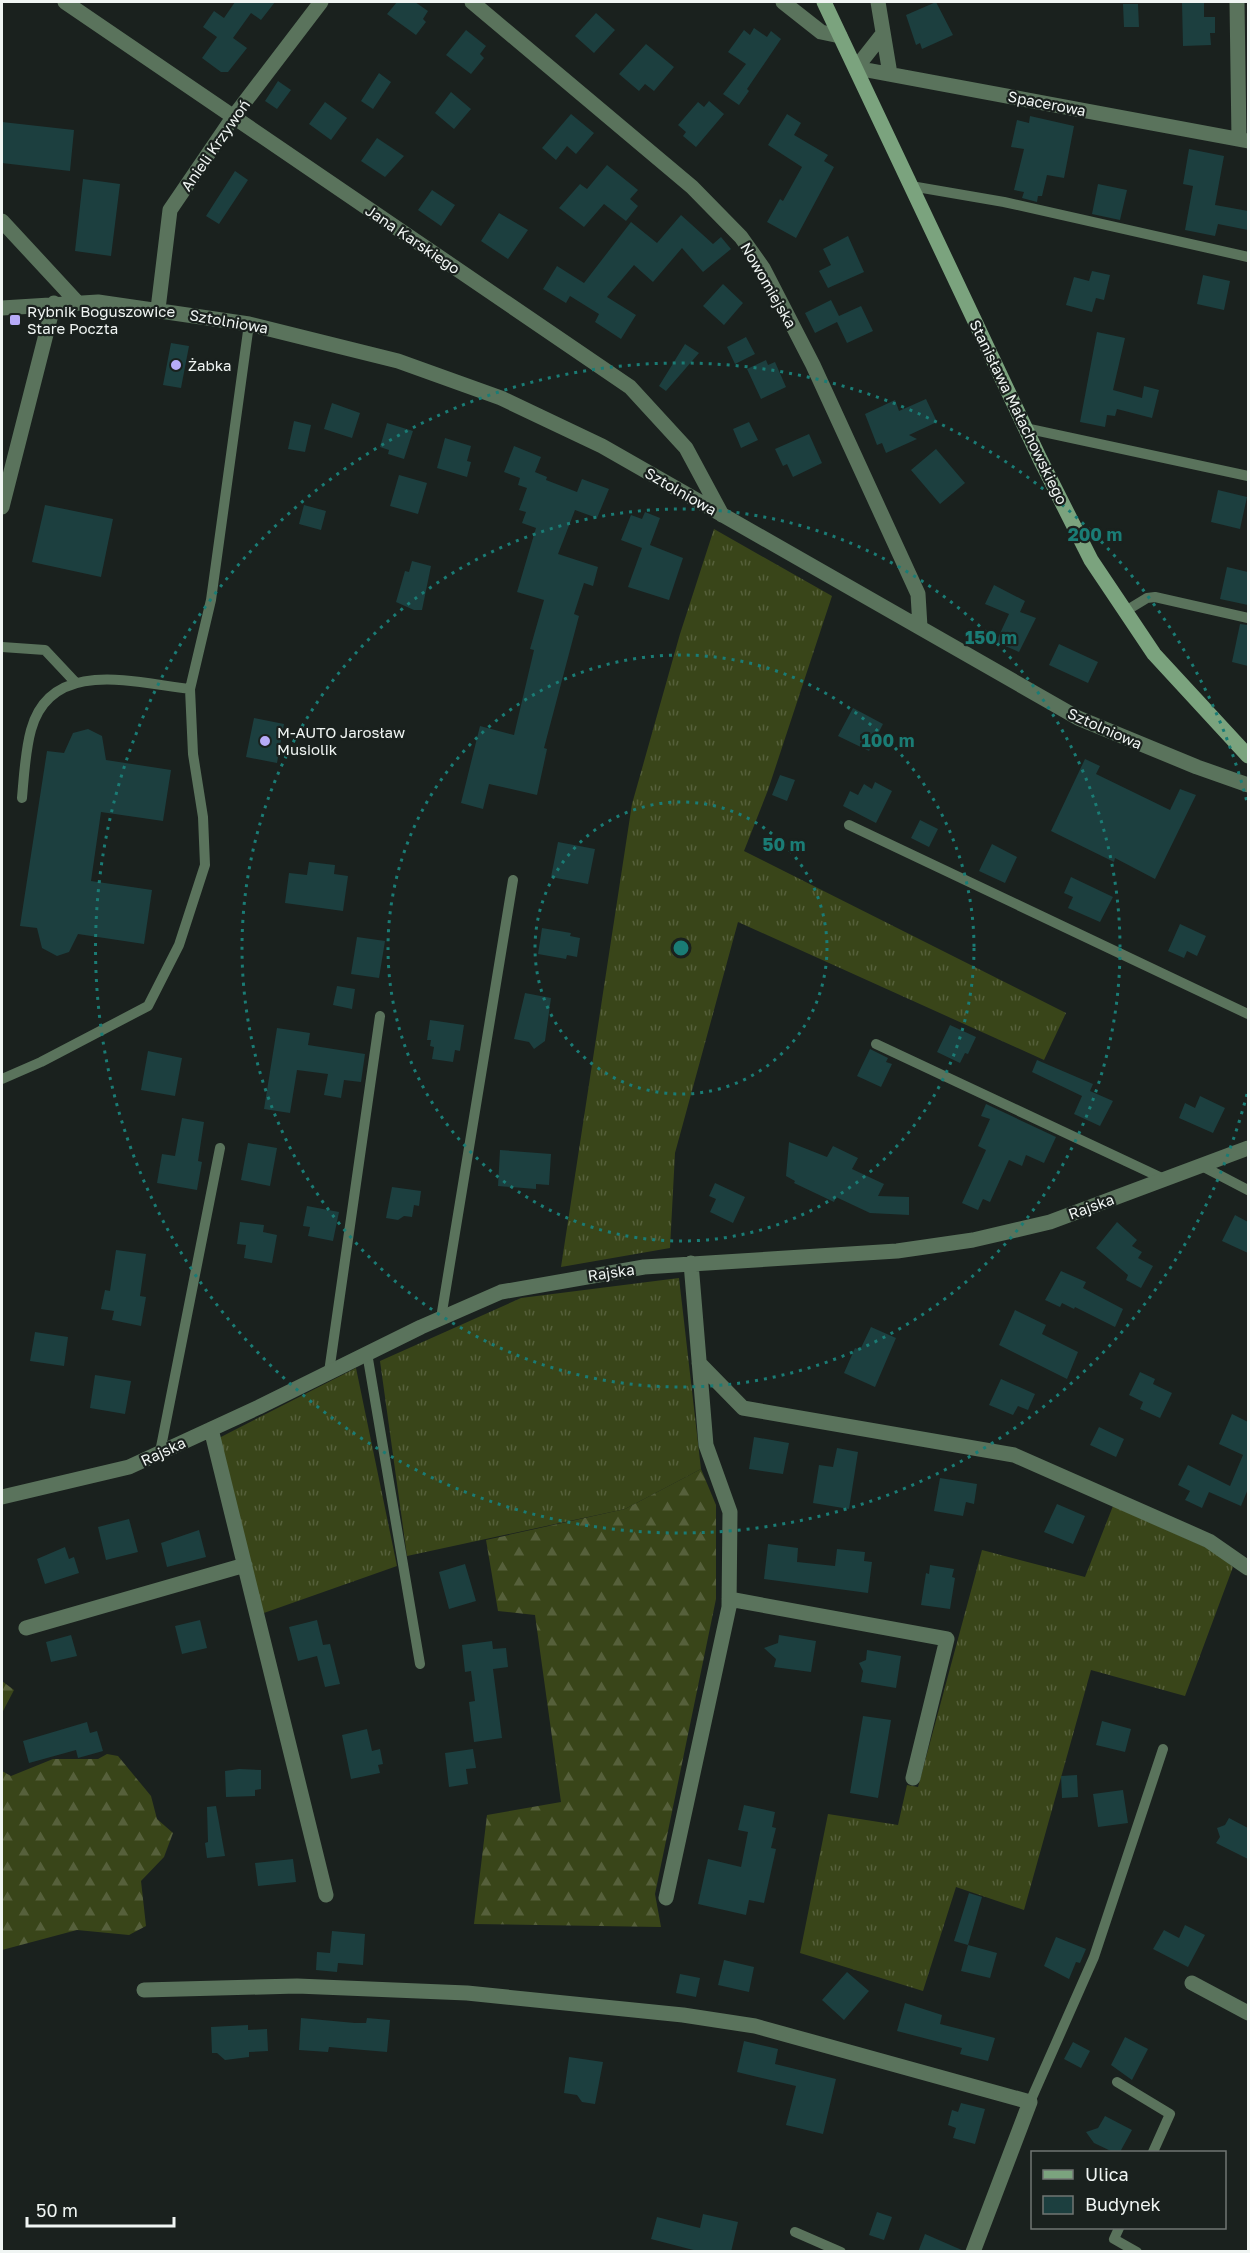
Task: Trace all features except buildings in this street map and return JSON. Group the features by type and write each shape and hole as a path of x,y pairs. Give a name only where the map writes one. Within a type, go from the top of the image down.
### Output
{"street":[{"name":"Jana Karskiego","path":"65,2 630,387 686,448 722,515"},
{"name":"Anieli Krzywoń","path":"158,309 170,210 234,116 321,2"},
{"name":"Nowomiejska","path":"472,2 692,187 741,237 763,268 813,365 918,594 920,627"},
{"path":"783,2 821,32 840,36"},
{"name":"Stanisława Małachowskiego","path":"824,2 1091,560 1124,612 1161,662 1248,756"},
{"path":"878,2 890,74"},
{"name":"Spacerowa","path":"856,68 1244,140 1237,2"},
{"path":"856,68 882,35"},
{"path":"2,220 76,301"},
{"name":"Sztolniowa","path":"2,308 76,301 122,304 249,324 398,361 501,398 602,446 1100,728 1248,785"},
{"path":"2,507 54,303"},
{"name":"Rajska","path":"2,1497 129,1467 441,1318 501,1292 585,1276 691,1263 897,1251 973,1240 1050,1222 1248,1148"},
{"path":"666,1898 729,1599 730,1512 706,1445 691,1263"},
{"path":"699,1363 743,1408 1014,1455 1209,1541 1248,1568"},
{"path":"211,1429 326,1895"},
{"path":"26,1628 245,1565"},
{"path":"729,1599 947,1639 913,1778"},
{"path":"1192,1983 1248,2013"},
{"path":"144,1990 297,1986 467,1993 683,2015 755,2026 1030,2102 973,2252"}],"lane":[{"path":"911,186 1004,202 1248,257"},
{"path":"2,1079 41,1062 148,1006 179,945 205,865 203,817 193,754 190,689 211,600 249,324"},
{"path":"1026,428 1248,476"},
{"path":"1124,612 1147,598 1155,597 1248,618"},
{"path":"2,647 45,650 75,683"},
{"path":"22,798 31,729 41,707 59,689 91,678 190,689"},
{"path":"849,825 1248,1014"},
{"path":"441,1318 513,880"},
{"path":"329,1372 380,1017"},
{"path":"876,1044 1164,1179"},
{"path":"160,1452 220,1148"},
{"path":"1200,1165 1248,1190"},
{"path":"368,1353 420,1664"},
{"path":"1030,2102 1094,1958 1163,1749"},
{"path":"1117,2082 1170,2114 1153,2151"},
{"path":"1119,2229 1114,2239 1137,2252"},
{"path":"795,2232 841,2252"}],"green space":[{"path":"714,529 832,596 768,790 744,851 1066,1013 1044,1060 738,922 675,1153 670,1248 561,1267 632,804 680,634"},
{"path":"679,1278 701,1469 625,1509 407,1556 380,1361 521,1298"},
{"path":"356,1368 397,1566 261,1614 217,1439"},
{"path":"701,1469 716,1505 716,1599 655,1894 661,1927 474,1924 487,1815 561,1802 535,1615 498,1611 486,1540 625,1509"},
{"path":"1113,1506 1214,1551 1233,1567 1185,1696 1091,1670 1024,1910 956,1887 923,1991 800,1953 828,1814 898,1825 907,1785 918,1787 982,1550 1085,1577"},
{"path":"2,1681 14,1690 2,1713"},
{"path":"107,1754 118,1756 151,1796 157,1819 173,1833 164,1857 141,1881 146,1926 129,1935 77,1930 2,1950 2,1771 11,1776 53,1759 98,1759"}],"place":[{"name":"Rybnik Boguszowice Stare Poczta","path":"15,320"},
{"name":"Żabka","path":"176,365"},
{"name":"M-AUTO Jarosław Musiolik","path":"265,741"}]}
